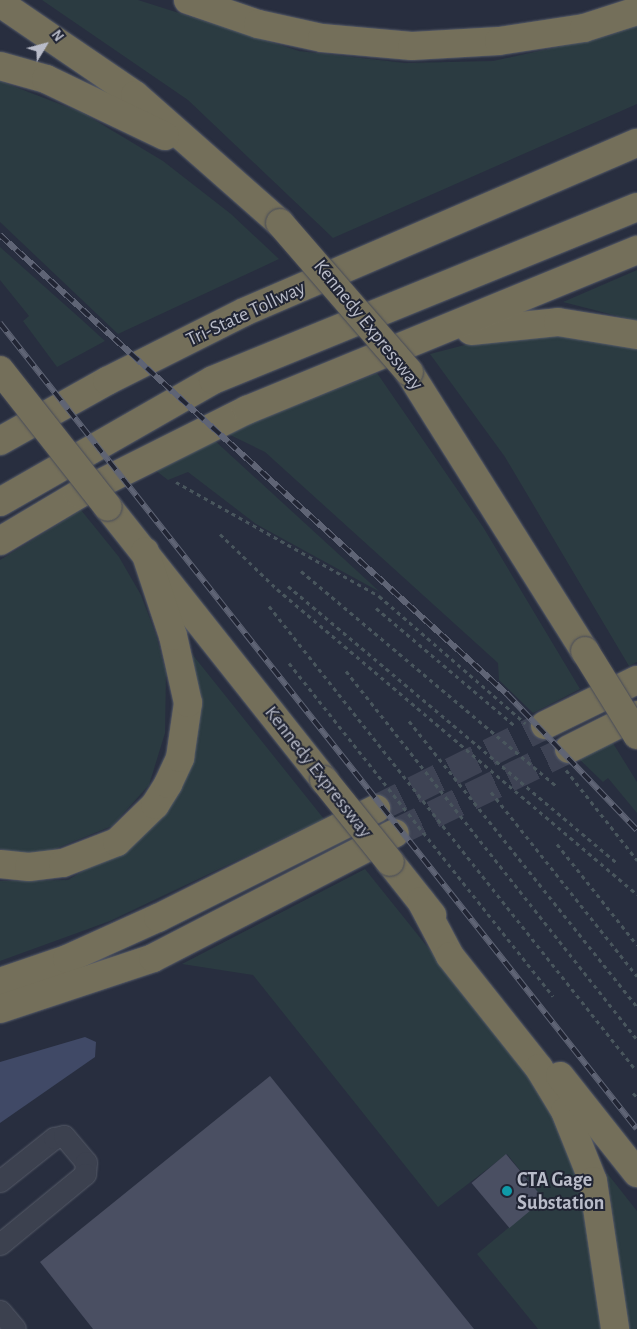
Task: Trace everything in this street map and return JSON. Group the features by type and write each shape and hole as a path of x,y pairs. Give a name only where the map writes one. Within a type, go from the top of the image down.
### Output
{"highway":[{"path":"188,0 286,30 412,46 499,41 574,29 637,11"},
{"name":"Kennedy Expressway","path":"0,3 135,95 240,184 280,223 409,372 637,735"},
{"path":"0,66 46,79 114,109 240,184"},
{"name":"Tri-State Tollway","path":"0,441 107,380 244,312 637,143"},
{"path":"0,502 213,380 637,207"},
{"path":"0,541 80,494 247,410 427,338 637,250"},
{"path":"427,338 558,322 637,334"},
{"name":"Kennedy Expressway","path":"0,370 637,1173"},
{"path":"0,864 29,868 63,863 117,842 155,805 172,775 184,740 188,703 173,636 145,552"},
{"path":"536,726 637,680"},
{"path":"566,755 637,715"},
{"path":"0,982 67,960 158,918 376,809"},
{"path":"0,1009 153,958 395,833"},
{"path":"421,901 450,956 539,1068 565,1112 593,1181 615,1329"}],"lane":[{"path":"0,1181 54,1138 64,1136 86,1162 85,1174 0,1244"},
{"path":"0,1311 15,1329"}],"path":[{"path":"176,482 379,596 536,726"},
{"path":"220,534 277,589 637,894"},
{"path":"301,571 556,786"},
{"path":"288,586 617,863"},
{"path":"268,606 635,1069"},
{"path":"376,608 514,726"},
{"path":"289,663 554,996"},
{"path":"346,671 637,1039"},
{"path":"409,721 637,1007"},
{"path":"566,755 570,767 565,771 637,860"},
{"path":"491,792 637,976"},
{"path":"557,844 637,945"},
{"path":"633,1094 637,1097"}],"shaded area":[{"path":"42,0 138,0 299,51 405,63 493,61 608,36 637,25 637,104 333,238 188,100"},
{"path":"0,81 83,113 163,161 231,214 279,259 118,334 0,222"},
{"path":"0,247 105,341 57,367 23,321 29,316 0,280"},
{"path":"637,270 637,321 563,302"},
{"path":"556,333 637,347 637,662 629,666 505,457 430,354 503,335"},
{"path":"377,373 483,527 580,689 533,713 499,680 498,663 265,452 226,433"},
{"path":"213,439 380,592 256,524 188,472 168,480 155,470"},
{"path":"81,510 119,557 141,595 156,635 166,673 165,733 149,785 112,826 50,851 18,853 0,849 0,560"},
{"path":"192,654 324,819 110,921 0,961 0,881 68,880 139,837 195,696"},
{"path":"611,740 637,782 637,813 608,778 603,782 578,758"},
{"path":"365,869 511,1051 538,1089 563,1138 581,1190 601,1329 538,1329 477,1254 543,1199 507,1154 438,1207 253,975 182,964"},
{"path":"607,1173 637,1211 637,1329 628,1329"}],"water":[{"path":"85,1037 96,1042 95,1057 0,1123 0,1062"}],"building":[{"path":"270,1076 474,1329 93,1329 40,1262"},
{"name":"CTA Gage Substation","path":"506,1154 544,1199 509,1228 472,1183"}],"tunnel":[{"path":"376,809 545,725"},
{"path":"395,833 569,749"}],"railway":[{"path":"0,235 507,694 637,830"},
{"path":"0,323 637,1129"}],"place":[{"name":"CTA Gage Substation","path":"507,1191"}]}
